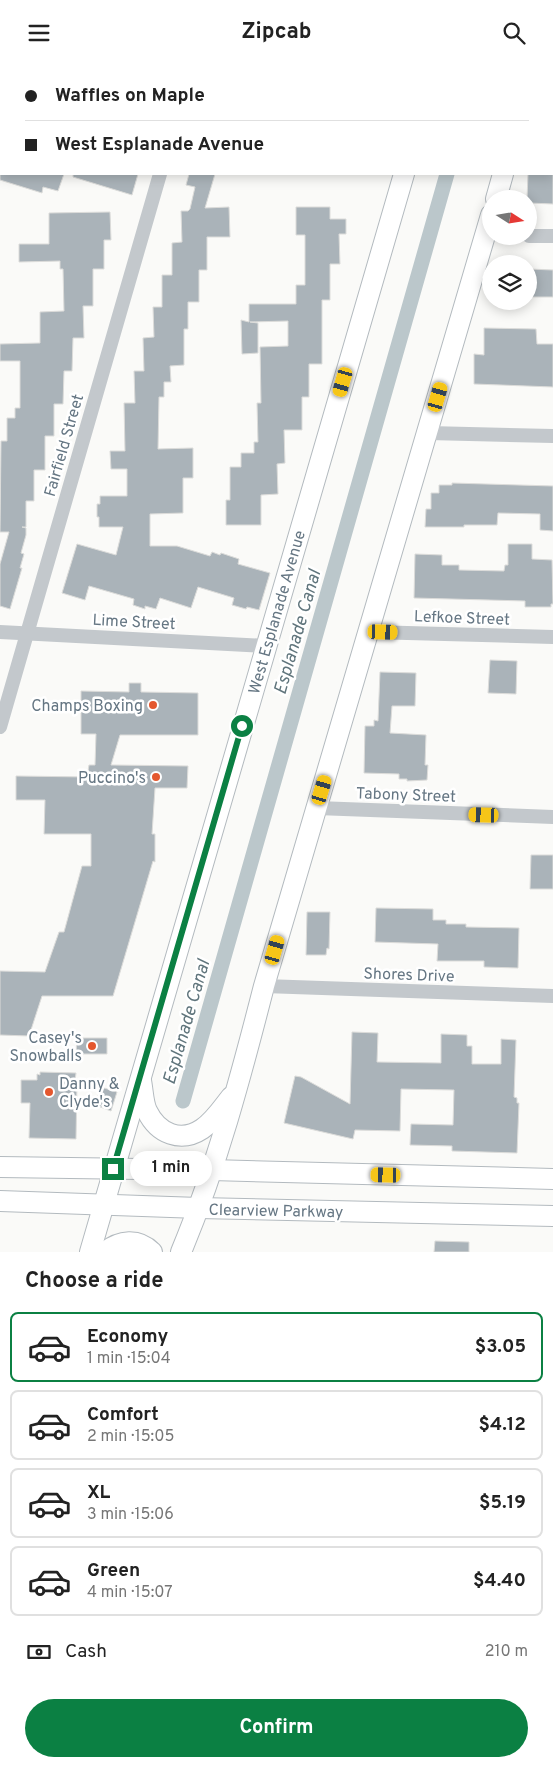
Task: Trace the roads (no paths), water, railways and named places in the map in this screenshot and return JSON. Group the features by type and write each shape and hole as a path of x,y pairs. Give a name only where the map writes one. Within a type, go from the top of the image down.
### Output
{"main road":[{"name":"West Esplanade Avenue","path":"90,1252 102,1204 404,175"},
{"path":"181,1252 199,1208 238,1087 264,986 485,245"},
{"path":"140,1077 146,1110 156,1124 169,1134 187,1136 203,1129 238,1087"},
{"path":"0,1167 553,1179"},
{"name":"Clearview Parkway","path":"0,1201 199,1208 553,1216"},
{"path":"105,1252 125,1241 140,1243 152,1252"}],"street":[{"name":"Fairfield Street","path":"0,727 160,175"},
{"path":"538,236 553,236"},
{"path":"428,433 553,437"},
{"name":"Lime Street","path":"0,632 266,647"},
{"name":"Lefkoe Street","path":"370,632 553,637"},
{"name":"Tabony Street","path":"317,808 553,817"},
{"name":"Shores Drive","path":"264,986 553,996"}],"waterway":[{"name":"Esplanade Canal","path":"183,1101 447,175"}],"place":[{"name":"Champs Boxing","path":"153,705"},
{"name":"Puccino's","path":"156,777"},
{"name":"Casey's Snowballs","path":"92,1046"},
{"name":"Danny & Clyde's","path":"49,1092"}]}
